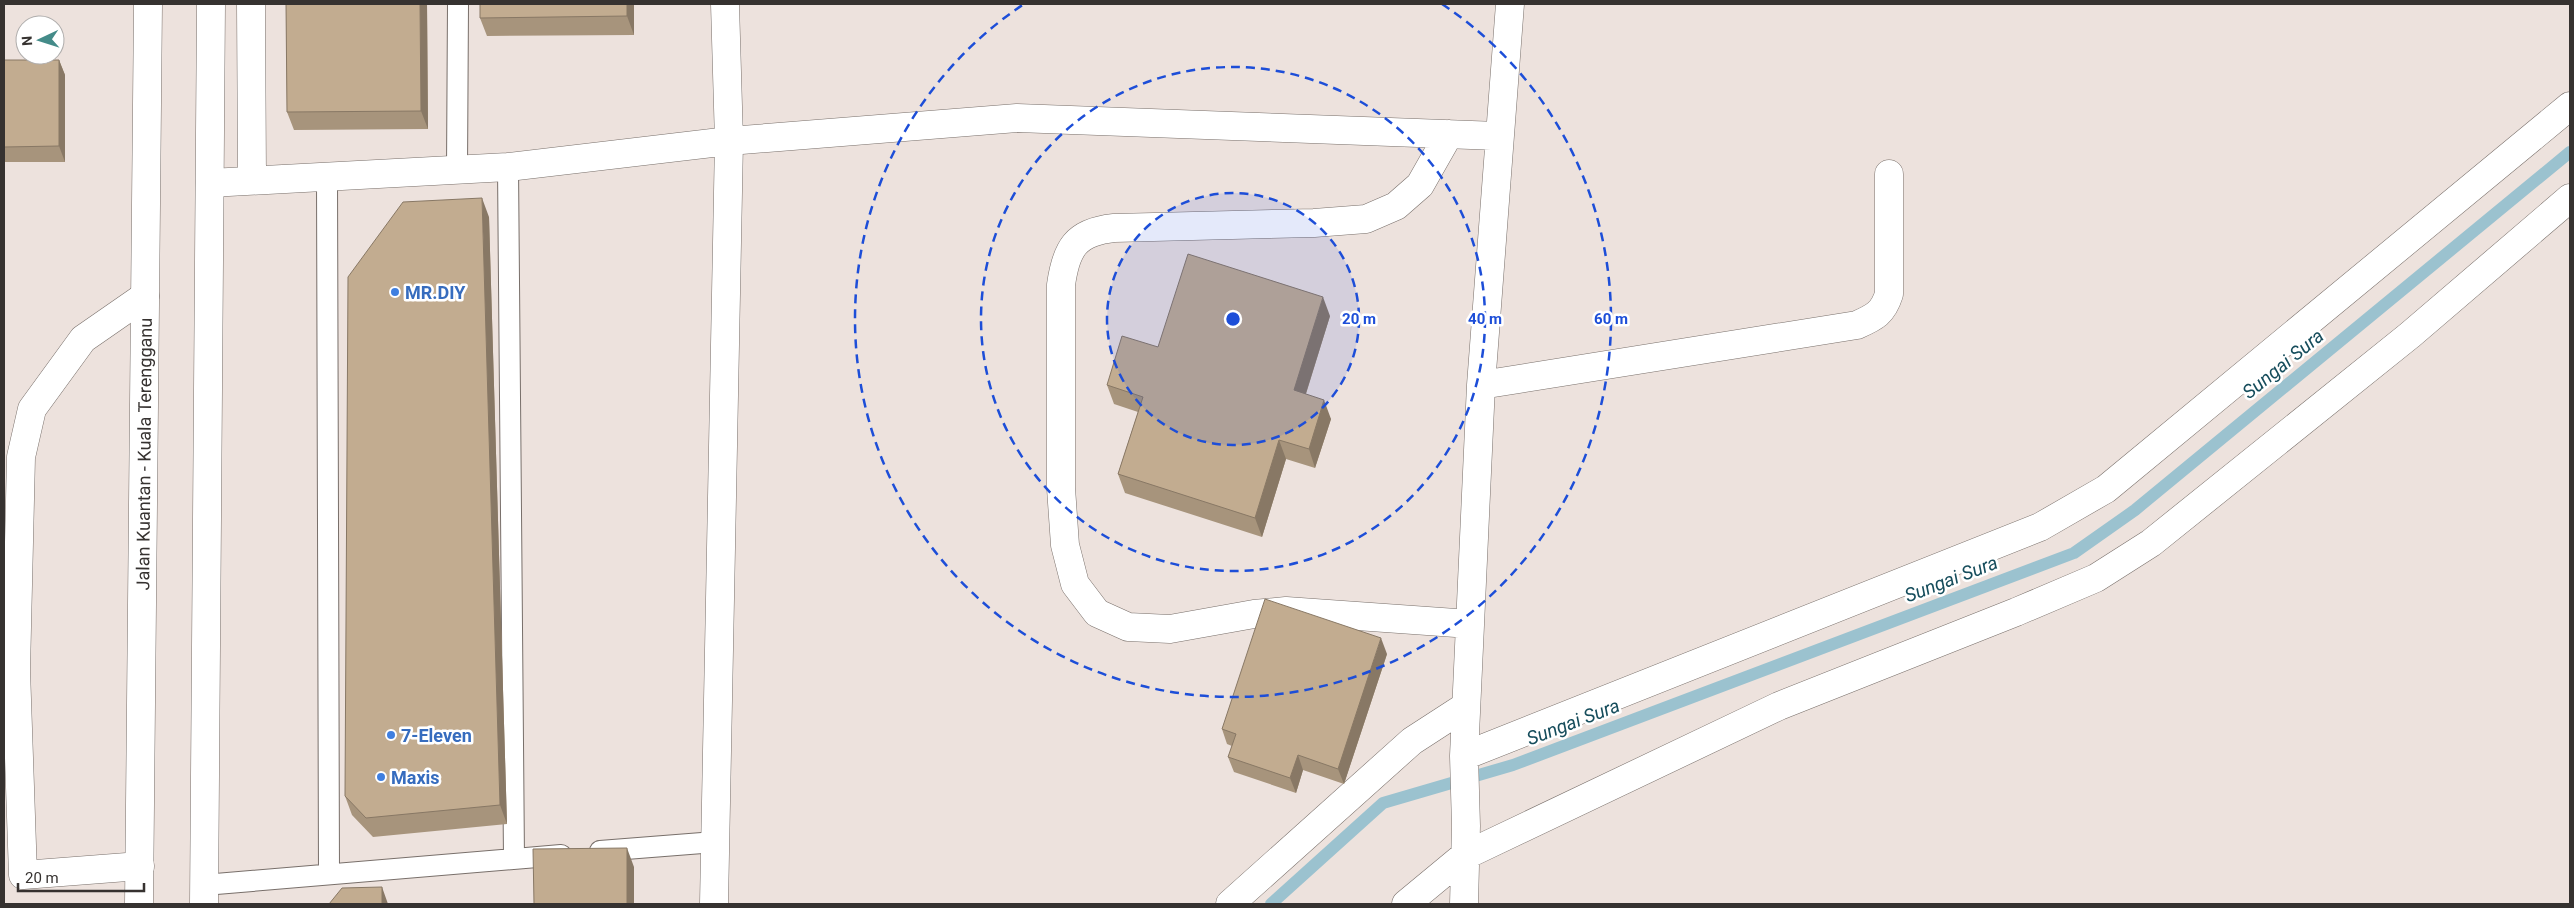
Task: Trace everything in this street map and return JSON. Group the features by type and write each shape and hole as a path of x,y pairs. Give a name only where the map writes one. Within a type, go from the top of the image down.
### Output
{"main road":[{"name":"Jalan Kuantan - Kuala Terengganu","path":"139,904 148,4"},
{"path":"204,895 211,4"},
{"path":"251,4 252,180"},
{"path":"714,904 730,141 724,4"},
{"path":"1464,904 1466,826 1464,761 1481,385 1498,136 1510,4"},
{"path":"1464,761 2040,527 2106,489 2570,106"},
{"path":"210,182 508,167 730,141 1018,118 1498,136"},
{"path":"1449,134 1420,185 1396,206 1366,219 1314,223 1114,228 1096,230 1080,237 1070,250 1064,263 1061,286 1061,488 1065,545 1075,584 1098,613 1128,627 1170,629 1254,614 1286,611 1470,624"},
{"path":"1481,385 1857,325 1876,317 1885,308 1890,294 1889,174"},
{"path":"1406,904 1464,856 1779,706 2016,612 2096,578 2151,543 2410,335 2570,198"},
{"path":"140,866 23,875 10,670 21,457 32,408 83,339 145,296"},
{"path":"1230,904 1412,741 1466,706"}],"lane":[{"path":"457,170 458,4"},
{"path":"508,167 514,858"},
{"path":"327,176 329,874"},
{"path":"204,895 329,874 715,842"}],"building":[{"path":"286,4 420,4 421,111 287,112"},
{"path":"480,4 627,4 627,16 480,18"},
{"path":"4,60 15,60 15,65 59,65 59,146 4,147"},
{"path":"482,198 500,805 366,818 345,796 348,277 403,202"},
{"path":"1188,254 1323,297 1294,390 1324,400 1309,449 1279,440 1255,518 1118,474 1143,397 1107,385 1122,336 1158,347"},
{"path":"1265,599 1381,638 1338,769 1298,755 1290,778 1228,757 1236,734 1222,729"},
{"path":"627,848 627,904 534,904 533,849"},
{"path":"382,887 382,904 329,904 342,888"}],"waterway":[{"name":"Sungai Sura","path":"1271,904 1383,803 1513,765 2074,553 2135,510 2570,152"}],"place":[{"name":"MR.DIY","path":"395,292"},
{"name":"7-Eleven","path":"391,735"},
{"name":"Maxis","path":"381,777"}]}
